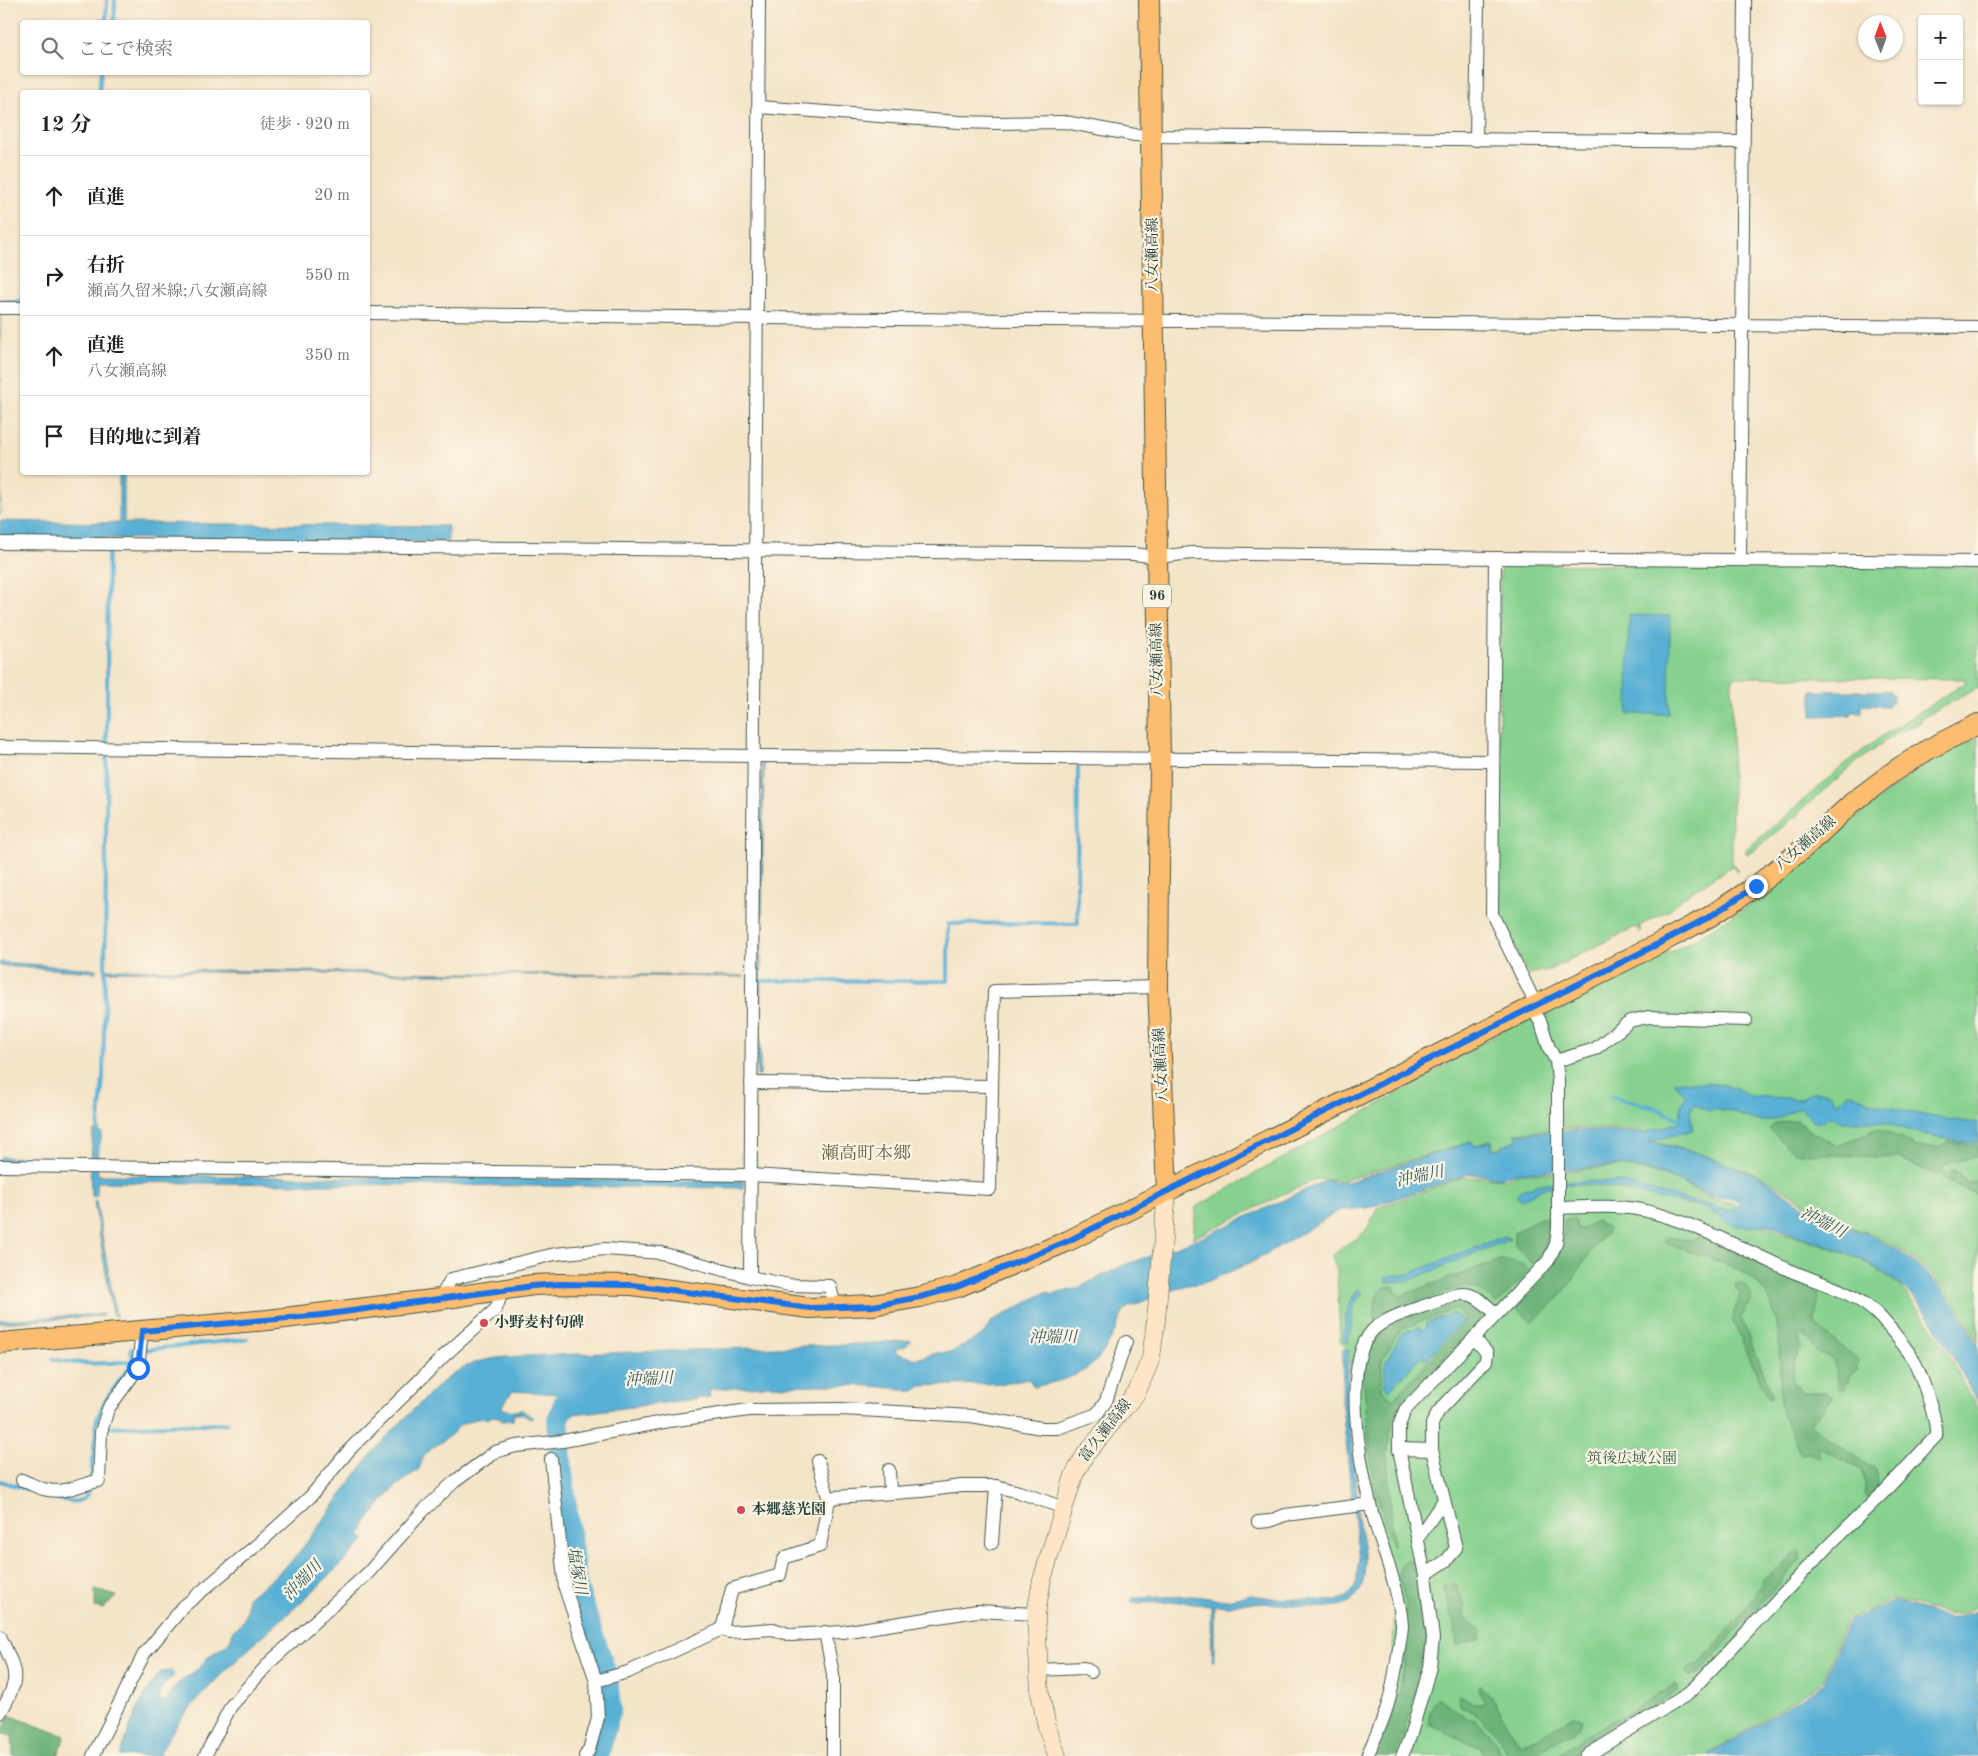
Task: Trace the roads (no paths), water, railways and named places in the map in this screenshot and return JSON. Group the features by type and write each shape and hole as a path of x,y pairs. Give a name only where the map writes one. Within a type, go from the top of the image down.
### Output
{"main road":[{"name":"八女瀬高線","path":"1149,0 1160,758 1158,987 1167,1191 1709,917 1756,886 1805,846 1852,803 1897,769 1929,749 1978,724"},
{"name":"富久瀬高線","path":"1057,1756 1047,1727 1040,1693 1038,1670 1036,1614 1046,1562 1074,1475 1085,1455 1137,1392 1151,1358 1167,1191"},
{"path":"0,1343 268,1320 559,1284 632,1285 810,1308 873,1306 920,1297 957,1287 1068,1241 1167,1191"}],"street":[{"path":"750,1277 759,0"},
{"path":"1476,140 1478,0"},
{"path":"1740,560 1745,0"},
{"path":"758,107 999,124 1065,122 1135,135 1152,136 1743,142"},
{"path":"0,308 20,308"},
{"path":"370,313 757,318 1978,327"},
{"path":"0,543 1134,554 1157,557 1192,553 1495,558 1978,562"},
{"path":"1402,1756 1410,1737 1430,1666 1433,1638 1425,1575 1399,1449 1399,1426 1405,1410 1548,1261 1556,1244 1559,1208 1558,1080 1556,1062 1549,1048 1542,1024 1492,914 1495,558"},
{"path":"0,747 754,756 1492,761"},
{"path":"0,1166 750,1175 990,1189 994,990 1158,987"},
{"path":"1556,1062 1595,1049 1630,1021 1648,1016 1746,1020"},
{"path":"751,1083 992,1086"},
{"path":"1559,1208 1617,1208 1640,1210 1671,1217 1799,1274 1841,1289 1877,1313 1911,1356 1937,1427 1936,1436 1884,1492 1829,1545 1688,1694 1586,1756"},
{"path":"440,1299 451,1279 555,1254 605,1249 661,1253 750,1277 789,1285 830,1286 834,1307"},
{"path":"92,1756 144,1654 184,1606 265,1538 310,1497 352,1448 446,1354 496,1309 503,1290"},
{"path":"1367,1756 1387,1707 1397,1662 1402,1626 1398,1602 1370,1504 1358,1446 1356,1369 1359,1353 1372,1331 1392,1318 1453,1295 1469,1293 1486,1304 1496,1314"},
{"path":"22,1480 48,1490 64,1490 85,1483 99,1482 100,1432 108,1409 138,1368 142,1331"},
{"path":"1425,1575 1447,1560 1456,1548 1432,1450 1432,1424 1438,1412 1486,1361 1487,1353 1474,1338"},
{"path":"205,1756 230,1706 259,1674 368,1573 423,1511 454,1482 495,1452 516,1446 563,1441 669,1420 749,1410 841,1409 971,1416 1040,1428 1058,1428 1097,1414 1106,1402 1126,1342"},
{"path":"1079,1421 1118,1416"},
{"path":"1399,1449 1432,1450"},
{"path":"551,1459 566,1588 596,1681 598,1718 589,1750 585,1756"},
{"path":"722,1628 732,1589 780,1575 782,1561 786,1557 820,1546 829,1500 818,1461"},
{"path":"889,1470 890,1493"},
{"path":"829,1500 836,1497 962,1486 996,1486 1064,1508"},
{"path":"992,1543 996,1486"},
{"path":"1418,1538 1444,1500"},
{"path":"1258,1522 1285,1515 1370,1504"},
{"path":"722,1628 729,1632 773,1629 792,1635 842,1632 977,1611 1036,1614"},
{"path":"596,1681 628,1672 722,1628"},
{"path":"825,1632 833,1674 833,1756"},
{"path":"0,1636 14,1668 16,1679 12,1694 0,1713"},
{"path":"1038,1670 1084,1668 1091,1672"}],"water":[{"path":"119,475 124,475 124,523 448,526 448,542 0,537 0,521 119,523"},
{"path":"1629,615 1670,616 1669,714 1628,714"},
{"path":"1812,691 1890,691 1890,694 1893,694 1893,702 1889,702 1889,706 1862,705 1862,712 1852,712 1851,715 1812,716"},
{"path":"762,761 764,761 760,1076 757,1076"},
{"path":"0,962 96,969 96,972 0,966"},
{"path":"106,969 744,976 744,977 106,971"},
{"name":"沖端川","path":"1674,1082 1726,1085 1751,1096 1802,1099 1811,1093 1822,1091 1829,1093 1838,1103 1848,1093 1873,1103 1902,1110 1978,1123 1978,1143 1960,1142 1881,1122 1843,1122 1830,1116 1822,1122 1813,1122 1800,1107 1769,1121 1758,1121 1728,1111 1708,1111 1694,1104 1690,1110 1693,1130 1649,1142 1697,1153 1765,1179 1794,1200 1815,1212 1870,1235 1907,1257 1943,1291 1962,1317 1976,1342 1978,1349 1978,1402 1936,1326 1926,1312 1901,1286 1876,1268 1850,1254 1771,1226 1738,1226 1700,1207 1610,1188 1577,1184 1562,1185 1541,1189 1521,1201 1516,1195 1525,1188 1547,1183 1584,1181 1620,1182 1729,1211 1740,1206 1733,1199 1711,1196 1675,1179 1647,1170 1620,1165 1521,1172 1498,1178 1469,1174 1368,1208 1340,1210 1258,1259 1204,1283 1187,1285 1128,1307 1105,1349 1089,1367 1060,1381 1034,1387 1029,1379 1008,1383 921,1386 914,1391 862,1386 774,1386 769,1384 764,1386 711,1389 709,1391 710,1397 574,1414 565,1419 563,1423 552,1425 558,1394 513,1391 502,1406 503,1409 522,1410 533,1418 514,1414 513,1420 502,1421 498,1417 493,1416 475,1419 460,1425 451,1435 428,1451 419,1469 393,1489 365,1524 361,1535 365,1540 206,1690 180,1721 158,1756 120,1756 141,1701 161,1672 171,1671 174,1674 161,1689 159,1700 166,1701 176,1685 199,1668 209,1656 226,1645 231,1639 233,1630 243,1620 248,1597 292,1560 385,1439 446,1379 467,1366 501,1357 516,1356 862,1344 911,1340 906,1346 896,1349 896,1353 917,1359 936,1353 952,1352 984,1334 991,1322 1046,1292 1052,1295 1078,1288 1124,1265 1203,1237 1327,1180 1335,1183 1347,1182 1472,1142 1475,1146 1492,1141 1492,1149 1499,1149 1518,1139 1516,1134 1574,1130 1643,1133 1680,1122 1681,1105 1686,1096"},
{"path":"97,1130 102,1133 97,1161 98,1175 743,1181 744,1188 97,1182 97,1196 93,1197 91,1194 90,1164 0,1161 0,1157 91,1159 93,1132"},
{"path":"96,1201 116,1316 113,1315 94,1202"},
{"path":"1504,1236 1510,1239 1408,1281 1387,1282 1385,1278 1406,1275"},
{"path":"1358,1289 1363,1292 1355,1303 1348,1343 1343,1342 1345,1321"},
{"path":"1453,1313 1463,1321 1426,1360 1422,1356 1389,1390 1385,1387 1385,1363 1402,1333 1419,1326 1421,1330 1427,1327 1426,1323"},
{"path":"103,1314 102,1316 0,1323 0,1320"},
{"path":"1343,1349 1348,1349 1347,1400 1358,1515 1364,1555 1364,1574 1361,1588 1355,1598 1346,1604 1335,1606 1322,1607 1260,1603 1241,1603 1229,1606 1214,1605 1214,1661 1212,1661 1211,1605 1185,1602 1132,1603 1132,1598 1193,1596 1226,1600 1251,1595 1336,1601 1346,1597 1355,1587 1359,1558 1342,1407"},
{"path":"1892,1602 1948,1619 1978,1610 1978,1756 1708,1756 1824,1684 1848,1621"}],"waterway":[{"path":"106,20 107,0"},
{"path":"114,20 115,0"},
{"path":"99,90 101,75"},
{"path":"0,301 20,301"},
{"path":"98,1130 103,1079 105,988 108,546"},
{"path":"762,981 948,981 948,924 1078,924 1078,767"},
{"path":"1611,1096 1656,1108 1681,1120"},
{"path":"143,1350 247,1339"},
{"path":"91,1478 97,1419 105,1401 133,1362 131,1349"},
{"path":"53,1359 92,1363 132,1361"},
{"name":"塩塚川","path":"567,1396 558,1420 562,1474 576,1585 607,1677 610,1709 598,1756"},
{"path":"105,1427 228,1423"},
{"path":"0,1481 33,1491"},
{"path":"45,1495 65,1501 79,1501 84,1498 88,1486"}],"place":[{"name":"小野麦村句碑","path":"484,1323"},
{"name":"本郷慈光園","path":"741,1510"}],"district":[{"name":"瀬高町本郷","path":"866,1154"}],"park label":[{"name":"筑後広域公園","path":"1632,1459"}]}
